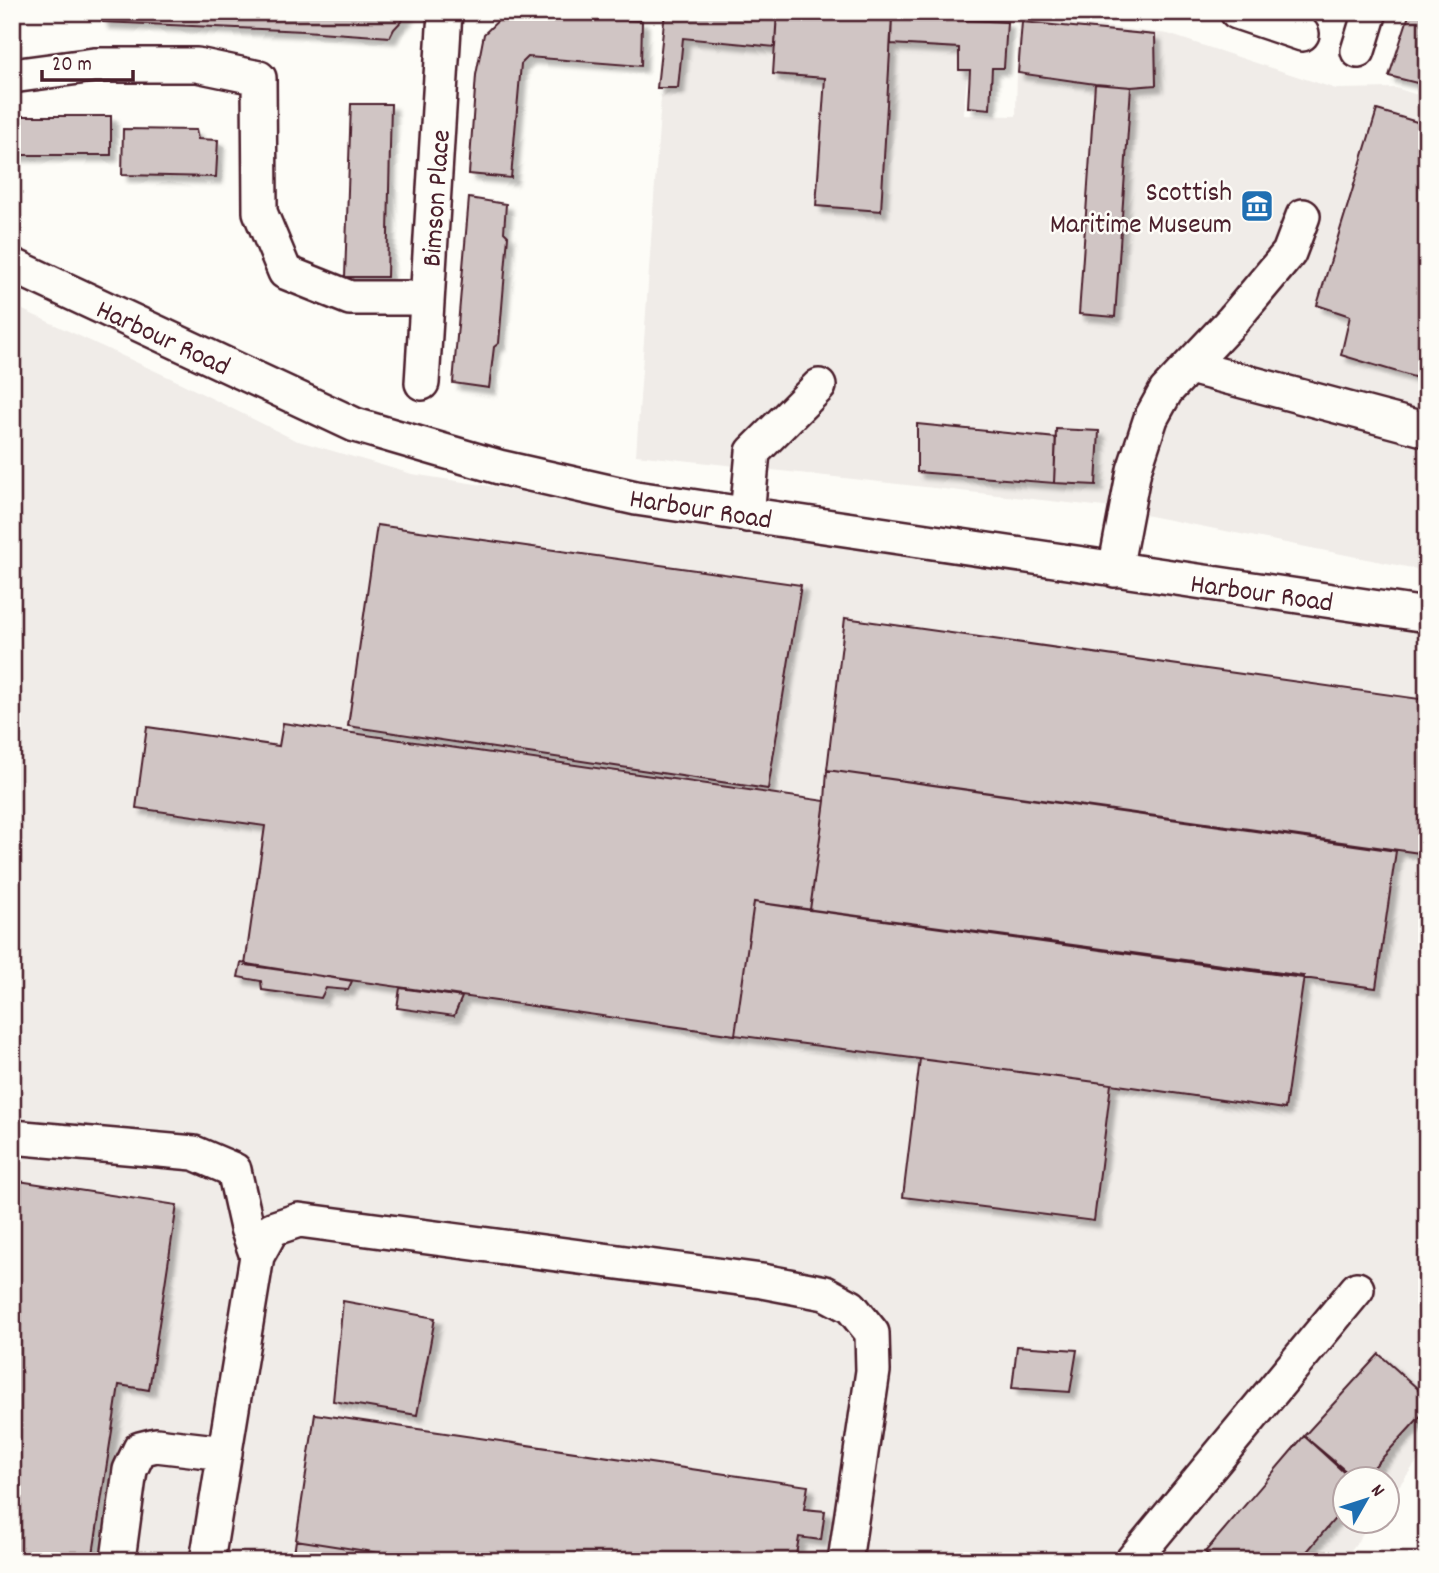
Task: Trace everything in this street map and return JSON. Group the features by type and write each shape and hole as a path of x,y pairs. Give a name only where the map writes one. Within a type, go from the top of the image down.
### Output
{"street":[{"name":"Bimson Place","path":"422,383 445,12"},
{"path":"1237,12 1301,34"},
{"path":"1358,51 1370,12"},
{"path":"12,76 94,65 197,65 259,78 260,212 285,272 350,298 428,298"},
{"path":"1115,570 1134,470 1151,418 1166,391 1289,253 1303,216"},
{"name":"Harbour Road","path":"12,265 355,425 512,470 636,499 1427,615"},
{"path":"1190,367 1427,430"},
{"path":"747,515 753,452 819,386"},
{"path":"12,1137 194,1153 234,1170 247,1228 257,1256"},
{"path":"207,1561 257,1256 272,1229 299,1220 762,1281 825,1293 851,1307 872,1333 873,1371 845,1561"},
{"path":"1132,1561 1357,1289"},
{"path":"122,1561 119,1552 130,1470 140,1449 156,1445 225,1453"}],"shaded area":[{"path":"667,12 974,14 963,115 1016,116 1018,16 1168,34 1336,89 1396,88 1427,98 1427,571 1104,507 636,455"},
{"path":"12,305 177,381 295,440 412,474 1427,632 1427,1448 1400,1484 1400,1464 1330,1464 1330,1534 1363,1534 1343,1561 12,1561"}],"building":[{"path":"101,12 408,14 390,37 103,22"},
{"path":"507,12 642,21 641,66 528,57 521,64 511,178 469,174 476,75 484,34"},
{"path":"665,12 777,12 775,47 683,38 678,88 657,88"},
{"path":"777,12 892,16 881,211 816,206 825,78 773,74"},
{"path":"1410,12 1427,12 1425,85 1389,76"},
{"path":"892,16 1007,22 1004,68 992,68 990,109 968,107 970,70 959,70 959,48 891,44"},
{"path":"1022,22 1155,35 1156,85 1131,87 1095,84 1018,73"},
{"path":"1095,84 1131,87 1115,317 1079,314"},
{"path":"351,104 391,104 387,277 345,277"},
{"path":"1377,110 1427,125 1427,381 1341,355 1350,316 1317,305"},
{"path":"13,116 111,116 111,155 13,155"},
{"path":"123,129 196,130 198,139 218,140 216,177 122,175"},
{"path":"469,198 506,204 504,232 508,236 499,343 494,347 489,388 453,383"},
{"path":"917,424 1056,438 1054,483 917,472"},
{"path":"1056,429 1099,431 1096,485 1054,483"},
{"path":"377,525 801,585 768,789 348,726"},
{"path":"845,618 1427,700 1427,854 827,770"},
{"path":"283,723 825,801 810,910 754,902 735,1035 245,965 265,826 136,808 147,727 279,746"},
{"path":"827,770 1396,851 1376,988 810,910"},
{"path":"754,902 1304,976 1285,1109 735,1035"},
{"path":"241,963 352,981 348,990 326,988 321,998 262,990 261,981 238,977"},
{"path":"400,988 462,997 454,1016 397,1008"},
{"path":"920,1059 1111,1084 1094,1221 903,1197"},
{"path":"12,1180 177,1205 149,1390 119,1385 92,1561 12,1561"},
{"path":"343,1301 435,1318 417,1415 333,1401"},
{"path":"1017,1346 1077,1350 1070,1392 1012,1388"},
{"path":"1379,1354 1427,1397 1427,1409 1377,1464 1335,1464 1304,1436"},
{"path":"315,1414 808,1486 804,1509 825,1511 821,1540 799,1537 795,1561 430,1561 296,1540"},
{"path":"1304,1436 1337,1464 1330,1464 1330,1524 1299,1561 1215,1561 1205,1552"},
{"path":"296,1540 430,1561 293,1561"}],"place":[{"name":"Scottish Maritime Museum","path":"1257,206"}]}
